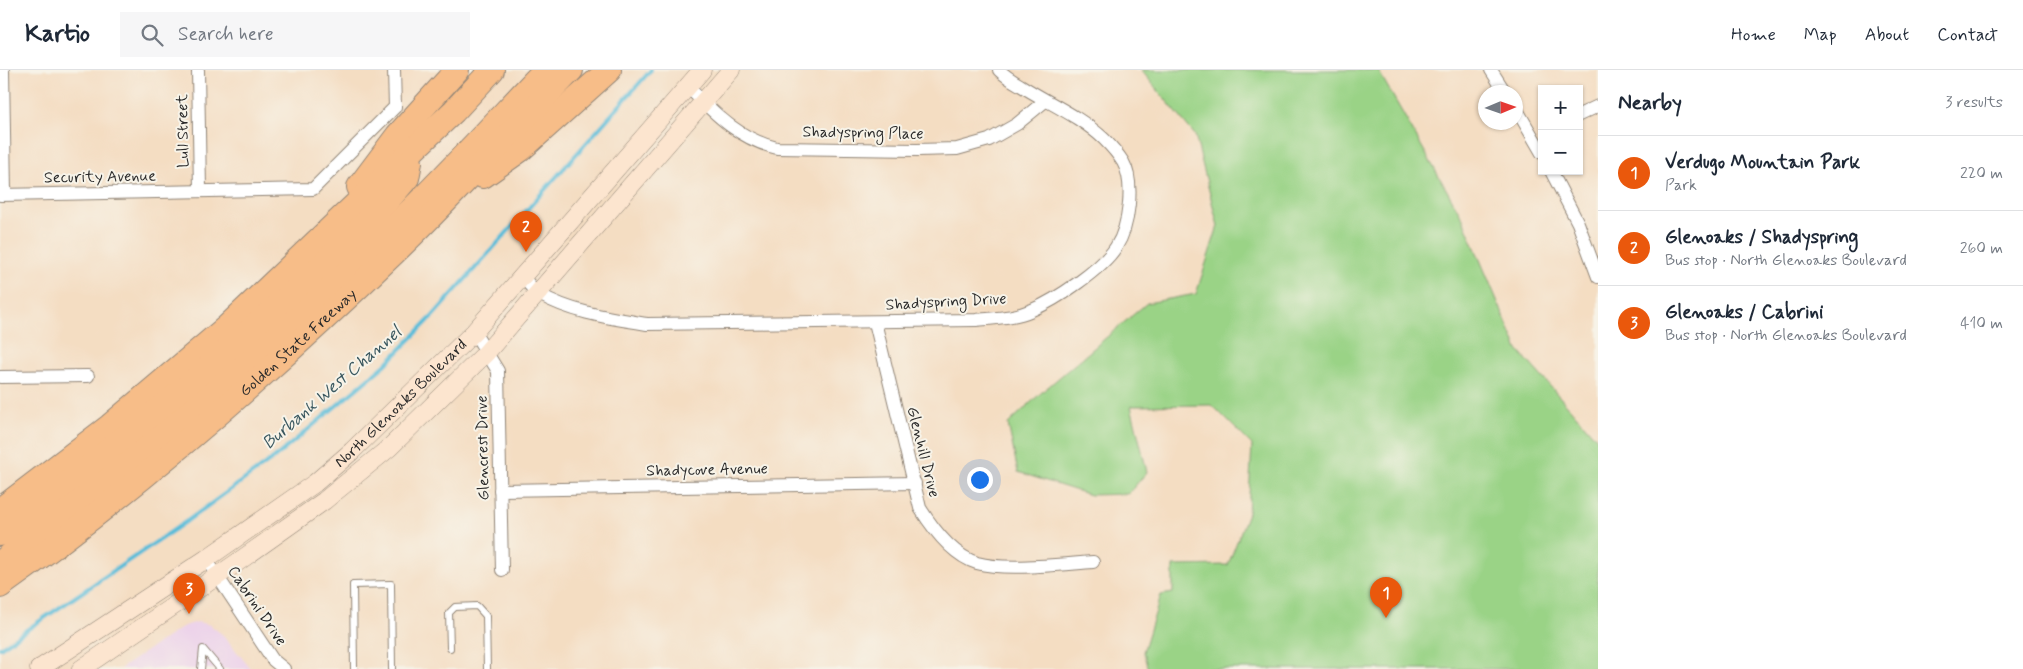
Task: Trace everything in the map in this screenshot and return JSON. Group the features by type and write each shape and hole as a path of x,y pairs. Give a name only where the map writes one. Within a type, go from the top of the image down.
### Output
{"highway":[{"path":"311,249 398,135 457,70"},
{"path":"0,510 110,426 227,327 412,152 492,70"},
{"path":"0,563 116,474 198,407 290,326 385,236 545,70"},
{"name":"Golden State Freeway","path":"0,586 48,551 212,419 286,354 399,248 571,70"},
{"path":"442,204 520,150 609,70"},
{"path":"0,534 62,488 184,389 310,277 381,208 407,178 412,152"}],"main road":[{"name":"North Glenoaks Boulevard","path":"39,669 206,559 314,483 406,400 474,332 523,278 702,70"},
{"name":"North Glenoaks Boulevard","path":"81,669 218,577 324,501 390,448 486,353 731,70"}],"street":[{"path":"2,70 2,194"},
{"name":"Lull Street","path":"198,70 200,191"},
{"name":"Security Avenue","path":"2,194 312,189 395,107 394,70"},
{"name":"Shadyspring Drive","path":"523,278 538,293 570,307 609,318 647,324 976,320 1006,317 1030,311 1056,298 1092,272 1116,247 1128,218 1129,187 1124,164 1104,139 1082,122 1045,102 999,70"},
{"path":"1491,70 1501,85"},
{"name":"Shadyspring Place","path":"688,87 742,135 760,144 777,148 917,150 957,148 989,140 1017,124 1045,102"},
{"path":"1583,113 1598,106"},
{"path":"1523,117 1537,134"},
{"path":"1553,175 1578,223 1598,277"},
{"name":"Glenhill Drive","path":"875,322 920,508 933,530 955,549 978,563 1009,566 1093,562"},
{"name":"Glencrest Drive","path":"474,332 498,371 502,570"},
{"path":"0,377 88,376"},
{"name":"Shadycove Avenue","path":"500,490 915,484"},
{"name":"Cabrini Drive","path":"206,559 273,660 284,669"}],"lane":[{"path":"354,669 353,585 391,584 392,669"},
{"path":"450,648 449,613 455,607 477,606 486,616 487,669"},
{"path":"201,669 203,649 220,669"}],"shaded area":[{"path":"198,622 210,625 223,635 251,669 120,669 184,626"}],"green space":[{"path":"1141,70 1378,70 1462,217 1518,350 1598,440 1598,669 1148,669 1143,652 1161,595 1173,593 1173,566 1228,565 1248,513 1252,445 1212,405 1131,406 1147,472 1128,494 1090,495 1018,472 1008,424 1042,392 1147,303 1196,294 1218,226 1195,135"}],"waterway":[{"name":"Burbank West Channel","path":"0,648 187,521 274,458 385,365 431,318 651,70"}],"place":[{"name":"Glenoaks / Shadyspring","path":"526,252"},
{"name":"Glenoaks / Cabrini","path":"189,614"},
{"name":"Verdugo Mountain Park","path":"1386,618"}]}
